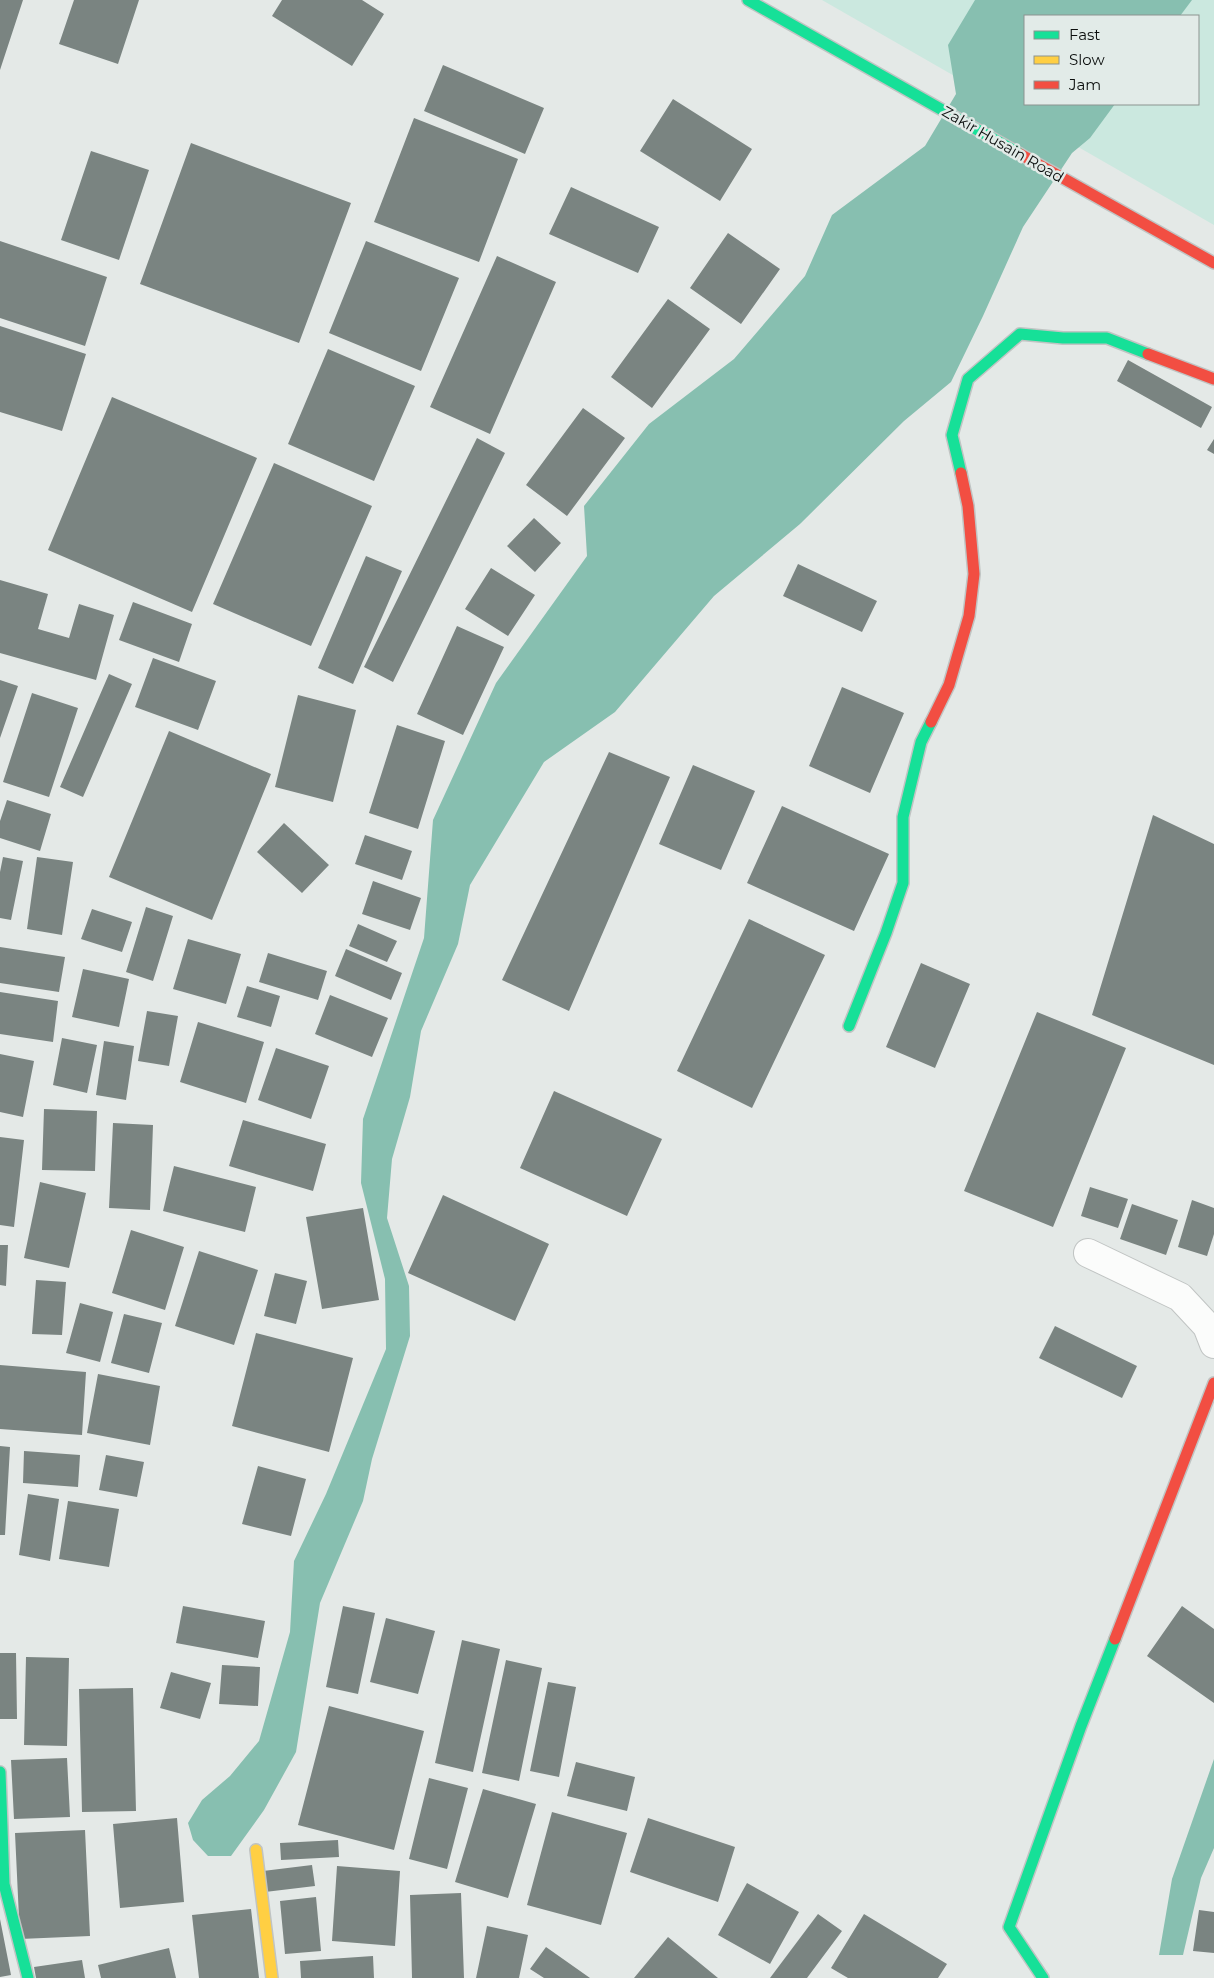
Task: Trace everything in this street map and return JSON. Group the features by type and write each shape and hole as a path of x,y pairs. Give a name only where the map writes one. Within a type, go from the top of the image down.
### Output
{"street":[{"name":"Zakir Husain Road","path":"748,0 792,23 1214,263"},
{"path":"849,1026 886,933 903,883 903,817 921,742 949,685 969,616 974,574 968,506 952,435 968,380 1020,334 1063,338 1106,338 1214,379"},
{"path":"1088,1253 1180,1297 1207,1326 1214,1344"},
{"path":"1043,1978 1009,1927 1082,1726 1214,1383"},
{"path":"0,1772 4,1884 28,1978"},
{"path":"256,1850 272,1978"}],"shaded area":[{"path":"822,0 1214,0 1214,225"},
{"path":"975,0 1192,0 1181,15 1024,15 1024,105 1114,105 1090,138 1072,153 1023,227 951,382 904,421 800,524 714,596 615,712 544,762 470,885 458,944 421,1031 410,1097 392,1159 387,1218 409,1286 410,1336 372,1459 363,1501 320,1603 296,1752 264,1810 231,1856 208,1856 193,1840 188,1823 202,1800 230,1776 259,1741 290,1632 294,1561 326,1494 386,1349 385,1279 361,1183 363,1119 424,938 433,820 496,683 587,556 584,506 649,424 734,359 805,276 832,215 925,146 956,94 948,45"},
{"path":"1214,1759 1214,1848 1201,1878 1183,1955 1159,1955 1172,1879"}],"building":[{"path":"0,0 23,0 0,70"},
{"path":"74,0 139,0 118,64 59,44"},
{"path":"282,0 362,0 384,14 352,66 272,16"},
{"path":"443,65 544,108 525,154 424,111"},
{"path":"673,99 752,149 720,201 640,151"},
{"path":"414,118 518,159 479,262 374,222"},
{"path":"191,143 351,203 299,343 140,284"},
{"path":"91,151 149,170 119,260 61,240"},
{"path":"571,187 659,227 638,273 549,234"},
{"path":"728,233 780,269 741,324 690,288"},
{"path":"0,241 107,277 85,346 0,318"},
{"path":"366,241 459,278 421,371 329,333"},
{"path":"497,256 556,282 490,434 430,407"},
{"path":"668,299 710,329 652,408 611,377"},
{"path":"0,326 86,354 62,431 0,412"},
{"path":"328,349 415,386 374,481 288,444"},
{"path":"1128,360 1212,407 1201,428 1117,381"},
{"path":"112,397 257,458 192,612 48,550"},
{"path":"583,408 625,438 567,516 526,485"},
{"path":"477,438 505,453 393,682 364,667"},
{"path":"1214,439 1214,454 1207,450"},
{"path":"274,463 372,506 311,646 213,604"},
{"path":"534,518 561,543 535,572 507,546"},
{"path":"366,556 402,571 353,684 318,668"},
{"path":"798,564 877,601 862,632 783,596"},
{"path":"491,568 535,595 508,636 465,609"},
{"path":"0,580 48,594 38,629 69,638 79,604 114,615 96,680 0,653"},
{"path":"133,602 192,624 179,662 119,640"},
{"path":"457,626 504,647 463,735 417,714"},
{"path":"153,658 216,681 198,730 135,707"},
{"path":"109,674 132,684 83,797 60,787"},
{"path":"0,680 18,686 0,738"},
{"path":"842,687 904,713 870,793 809,766"},
{"path":"32,693 78,708 49,797 3,782"},
{"path":"298,695 356,710 333,802 275,787"},
{"path":"397,725 445,741 418,829 369,813"},
{"path":"169,731 271,774 212,920 109,877"},
{"path":"609,752 670,777 569,1011 502,980"},
{"path":"693,765 755,791 721,870 659,844"},
{"path":"7,800 51,814 40,851 0,838 0,821"},
{"path":"782,806 889,854 854,931 747,883"},
{"path":"1153,815 1214,844 1214,1065 1092,1015"},
{"path":"284,823 329,865 302,893 257,852"},
{"path":"365,835 412,851 402,880 355,864"},
{"path":"3,857 23,861 11,920 0,918 0,872"},
{"path":"37,857 73,862 62,935 27,929"},
{"path":"373,881 421,898 410,930 362,914"},
{"path":"146,907 173,916 153,981 126,972"},
{"path":"92,909 132,922 122,952 81,939"},
{"path":"749,919 825,955 752,1108 677,1071"},
{"path":"358,924 397,941 387,962 349,946"},
{"path":"188,939 241,954 226,1004 173,989"},
{"path":"0,947 65,957 59,992 0,983"},
{"path":"346,949 402,973 391,1000 335,976"},
{"path":"268,953 327,971 318,1000 259,982"},
{"path":"921,963 970,984 935,1068 886,1047"},
{"path":"83,969 129,979 119,1027 72,1017"},
{"path":"247,986 280,996 271,1027 237,1017"},
{"path":"0,992 58,1001 53,1042 0,1034"},
{"path":"330,995 388,1018 372,1057 315,1034"},
{"path":"147,1011 178,1016 169,1066 138,1061"},
{"path":"1037,1012 1126,1048 1053,1227 964,1191"},
{"path":"198,1022 264,1042 246,1103 180,1082"},
{"path":"62,1038 97,1045 87,1093 53,1085"},
{"path":"104,1041 134,1046 126,1100 96,1095"},
{"path":"276,1048 329,1066 311,1119 258,1100"},
{"path":"0,1054 34,1061 23,1117 0,1112"},
{"path":"554,1091 662,1139 627,1216 520,1168"},
{"path":"44,1109 97,1111 95,1171 42,1170"},
{"path":"243,1120 326,1144 313,1191 229,1166"},
{"path":"113,1123 153,1125 150,1210 109,1208"},
{"path":"0,1137 24,1140 14,1227 0,1225"},
{"path":"174,1166 256,1187 245,1232 163,1211"},
{"path":"40,1182 86,1193 69,1268 24,1258"},
{"path":"1090,1187 1128,1199 1118,1228 1081,1216"},
{"path":"443,1195 549,1244 515,1321 408,1273"},
{"path":"1192,1200 1214,1208 1214,1234 1207,1256 1178,1247"},
{"path":"1132,1204 1178,1220 1166,1255 1120,1239"},
{"path":"363,1208 379,1300 322,1309 306,1217"},
{"path":"131,1230 184,1247 165,1310 112,1293"},
{"path":"0,1245 8,1245 6,1286 0,1285"},
{"path":"199,1251 258,1270 234,1345 175,1326"},
{"path":"275,1273 307,1281 296,1324 264,1316"},
{"path":"36,1280 66,1282 62,1335 32,1334"},
{"path":"80,1303 113,1312 100,1362 66,1353"},
{"path":"124,1314 162,1323 149,1373 111,1363"},
{"path":"1055,1326 1137,1366 1122,1398 1039,1358"},
{"path":"256,1333 353,1358 329,1452 232,1426"},
{"path":"0,1365 86,1372 82,1435 0,1429"},
{"path":"98,1374 160,1386 150,1445 87,1433"},
{"path":"0,1446 10,1447 5,1535 0,1535"},
{"path":"24,1451 80,1455 78,1487 23,1483"},
{"path":"106,1455 144,1462 137,1497 99,1490"},
{"path":"258,1466 306,1479 291,1536 242,1524"},
{"path":"28,1494 59,1499 50,1561 19,1555"},
{"path":"68,1501 119,1509 109,1567 59,1559"},
{"path":"183,1606 265,1621 258,1658 176,1643"},
{"path":"343,1606 375,1613 358,1694 326,1687"},
{"path":"1182,1606 1214,1629 1214,1703 1147,1656"},
{"path":"386,1618 435,1631 418,1694 370,1682"},
{"path":"462,1640 500,1649 473,1772 435,1763"},
{"path":"0,1653 16,1653 17,1719 0,1719"},
{"path":"26,1657 69,1658 67,1746 24,1745"},
{"path":"506,1660 542,1668 519,1781 482,1773"},
{"path":"222,1665 260,1667 258,1706 219,1704"},
{"path":"171,1672 211,1683 200,1719 160,1708"},
{"path":"548,1682 576,1687 559,1777 530,1771"},
{"path":"133,1688 136,1811 82,1812 79,1689"},
{"path":"329,1706 424,1731 394,1850 298,1825"},
{"path":"67,1758 70,1817 14,1819 11,1760"},
{"path":"576,1762 635,1777 627,1811 567,1796"},
{"path":"429,1778 468,1788 447,1869 409,1859"},
{"path":"483,1789 536,1804 508,1898 455,1882"},
{"path":"552,1812 627,1833 601,1925 527,1905"},
{"path":"177,1818 184,1902 120,1908 113,1824"},
{"path":"648,1818 735,1847 718,1902 630,1872"},
{"path":"85,1830 90,1936 20,1939 15,1833"},
{"path":"338,1840 339,1857 281,1860 280,1843"},
{"path":"312,1865 315,1886 265,1892 263,1871"},
{"path":"337,1866 400,1871 395,1946 332,1941"},
{"path":"747,1883 799,1912 770,1964 718,1935"},
{"path":"461,1893 464,1978 412,1978 410,1895"},
{"path":"316,1897 321,1951 285,1954 280,1901"},
{"path":"251,1909 259,1978 199,1978 192,1915"},
{"path":"1199,1910 1214,1912 1214,1953 1193,1951"},
{"path":"818,1914 842,1931 807,1978 770,1978"},
{"path":"864,1914 947,1964 938,1978 848,1978 831,1968"},
{"path":"0,1919 11,1975 0,1977"},
{"path":"487,1926 528,1935 519,1978 476,1978"},
{"path":"668,1937 718,1978 634,1978"},
{"path":"546,1947 590,1978 544,1978 530,1969"},
{"path":"169,1948 176,1978 101,1978 98,1965"},
{"path":"373,1956 374,1978 301,1978 300,1961"},
{"path":"82,1960 85,1978 36,1978 34,1967"}],"traffic: fast":[{"path":"748,0 1020,154"},
{"path":"961,473 952,435 968,379 1020,334 1063,338 1107,338 1148,354"},
{"path":"849,1026 886,933 903,883 903,817 921,742 931,722"},
{"path":"1043,1978 1009,1927 1081,1726 1115,1639"},
{"path":"0,1772 4,1884 28,1978"}],"traffic: slow":[{"path":"256,1850 272,1978"}],"traffic: jam":[{"path":"1020,154 1214,263"},
{"path":"1148,354 1214,379"},
{"path":"931,722 949,685 969,616 974,574 968,506 961,473"},
{"path":"1115,1639 1214,1383"}]}
